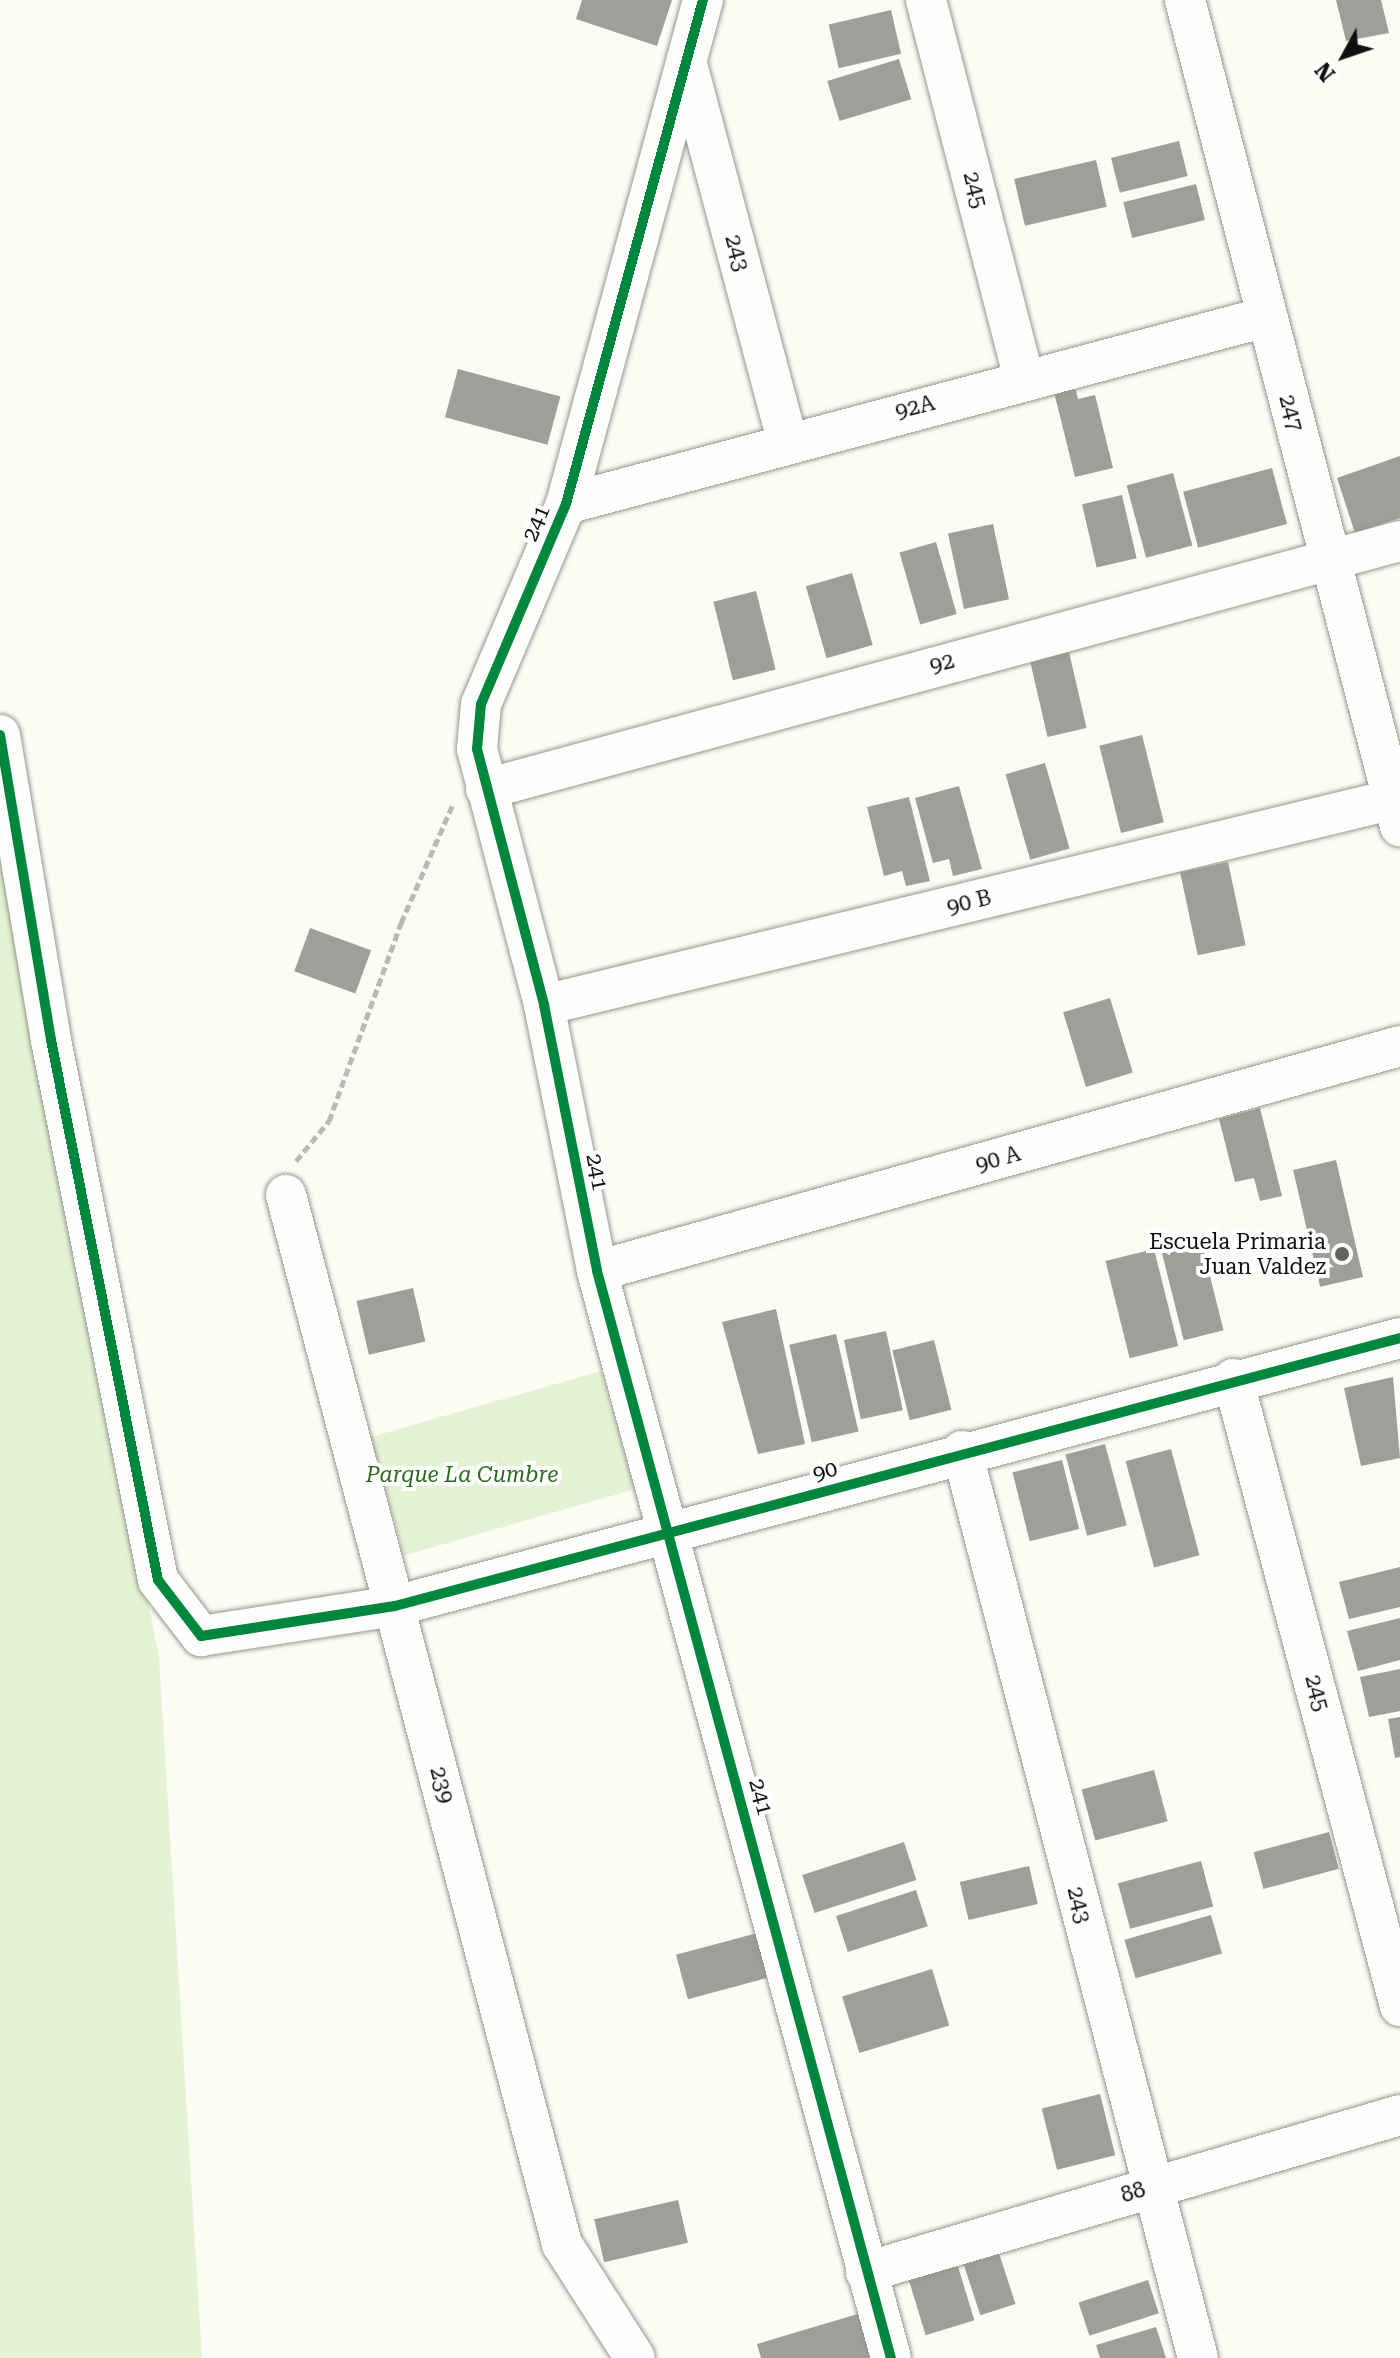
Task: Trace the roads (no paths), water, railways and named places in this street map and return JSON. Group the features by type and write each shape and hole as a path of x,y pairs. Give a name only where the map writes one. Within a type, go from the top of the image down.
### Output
{"street":[{"name":"241","path":"703,0 688,66 566,504 481,704 477,749 544,1005 597,1271 672,1537 891,2358"},
{"name":"245","path":"926,0 1024,379"},
{"name":"247","path":"1185,0 1397,813"},
{"name":"243","path":"688,66 787,439"},
{"name":"92A","path":"566,504 787,439 1266,317"},
{"name":"92","path":"486,789 1329,556 1400,541"},
{"name":"90","path":"0,735 51,1040 158,1580 201,1636 259,1630 395,1606 672,1537 962,1451 1400,1338"},
{"name":"90 B","path":"544,1005 1397,813"},
{"name":"90 A","path":"597,1271 1400,1046"},
{"name":"239","path":"286,1195 562,2244 635,2358"},
{"name":"245","path":"1233,1379 1400,2006"},
{"name":"243","path":"962,1451 1151,2187 1198,2358"},
{"name":"88","path":"866,2272 1400,2115"}],"place":[{"name":"Escuela Primaria Juan Valdez","path":"1342,1254"}],"park label":[{"name":"Parque La Cumbre","path":"462,1475"}]}
